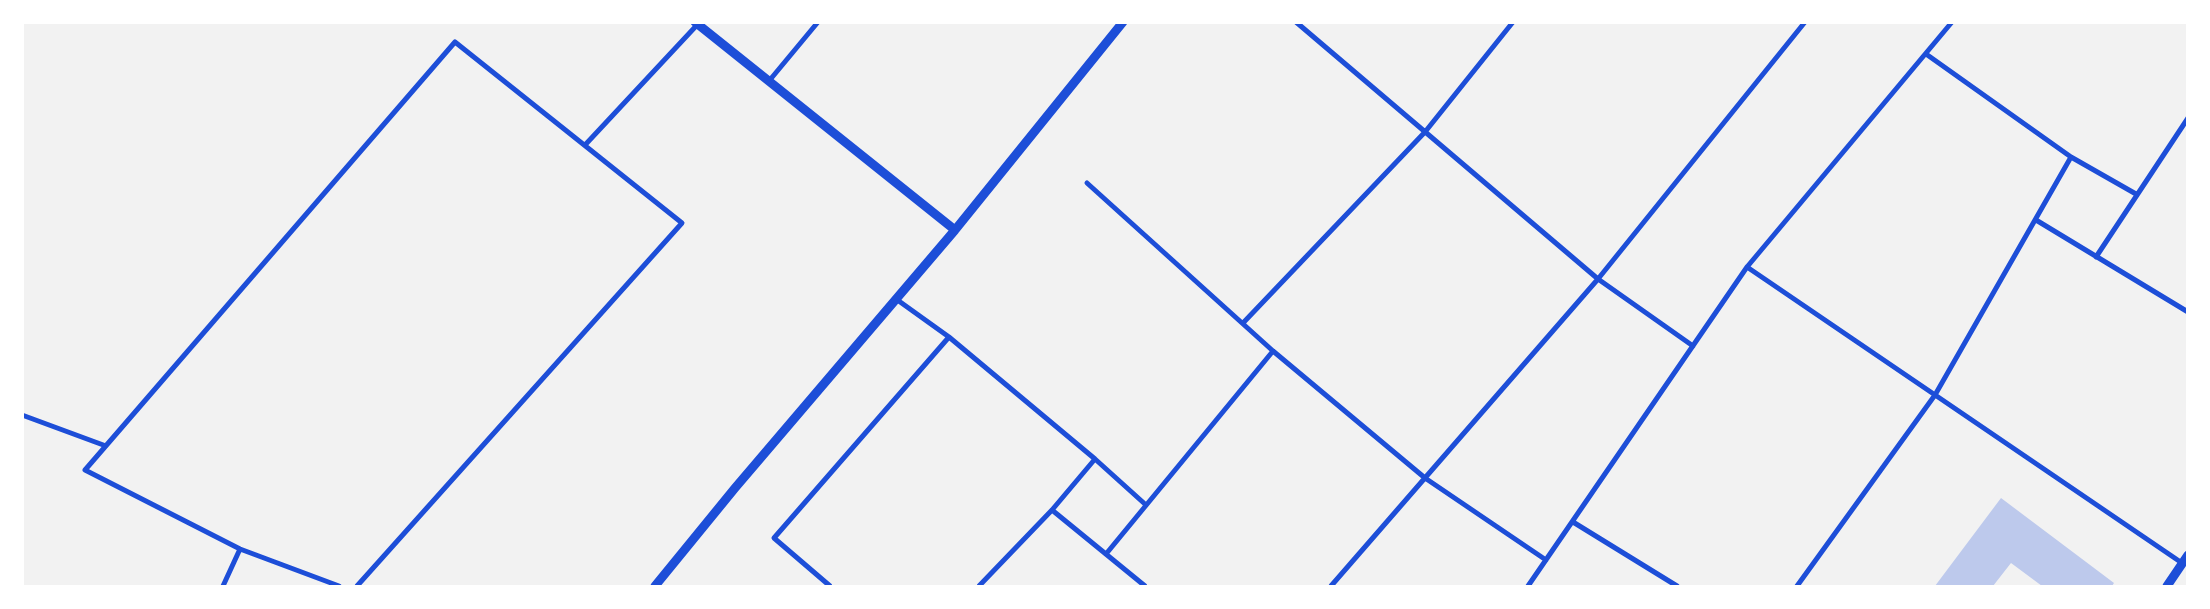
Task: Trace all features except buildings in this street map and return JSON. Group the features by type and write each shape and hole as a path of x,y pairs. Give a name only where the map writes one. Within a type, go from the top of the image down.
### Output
{"street":[{"path":"769,81 818,22"},
{"path":"655,586 742,480 955,230 1123,22"},
{"path":"1296,22 1598,279 1693,346"},
{"path":"1243,323 1425,132 1514,22"},
{"path":"1331,586 1598,279 1805,22"},
{"path":"1528,586 1747,267 1952,22"},
{"path":"585,145 696,24 955,230"},
{"path":"339,586 240,549 85,470 455,42 682,223 357,586"},
{"path":"1926,54 2072,157 2136,194"},
{"path":"2096,257 2188,118"},
{"path":"1797,586 1935,395 2072,157"},
{"path":"1087,183 1273,350 1425,478 1546,560"},
{"path":"2036,220 2188,312"},
{"path":"1747,267 2182,564"},
{"path":"896,299 949,337 1095,459 1146,505"},
{"path":"830,586 774,538 949,337"},
{"path":"1106,554 1273,350"},
{"path":"22,415 106,446"},
{"path":"979,586 1052,510 1095,459"},
{"path":"1052,510 1145,586"},
{"path":"1573,522 1677,586"},
{"path":"223,586 240,549"},
{"path":"2167,586 2188,555"}]}
